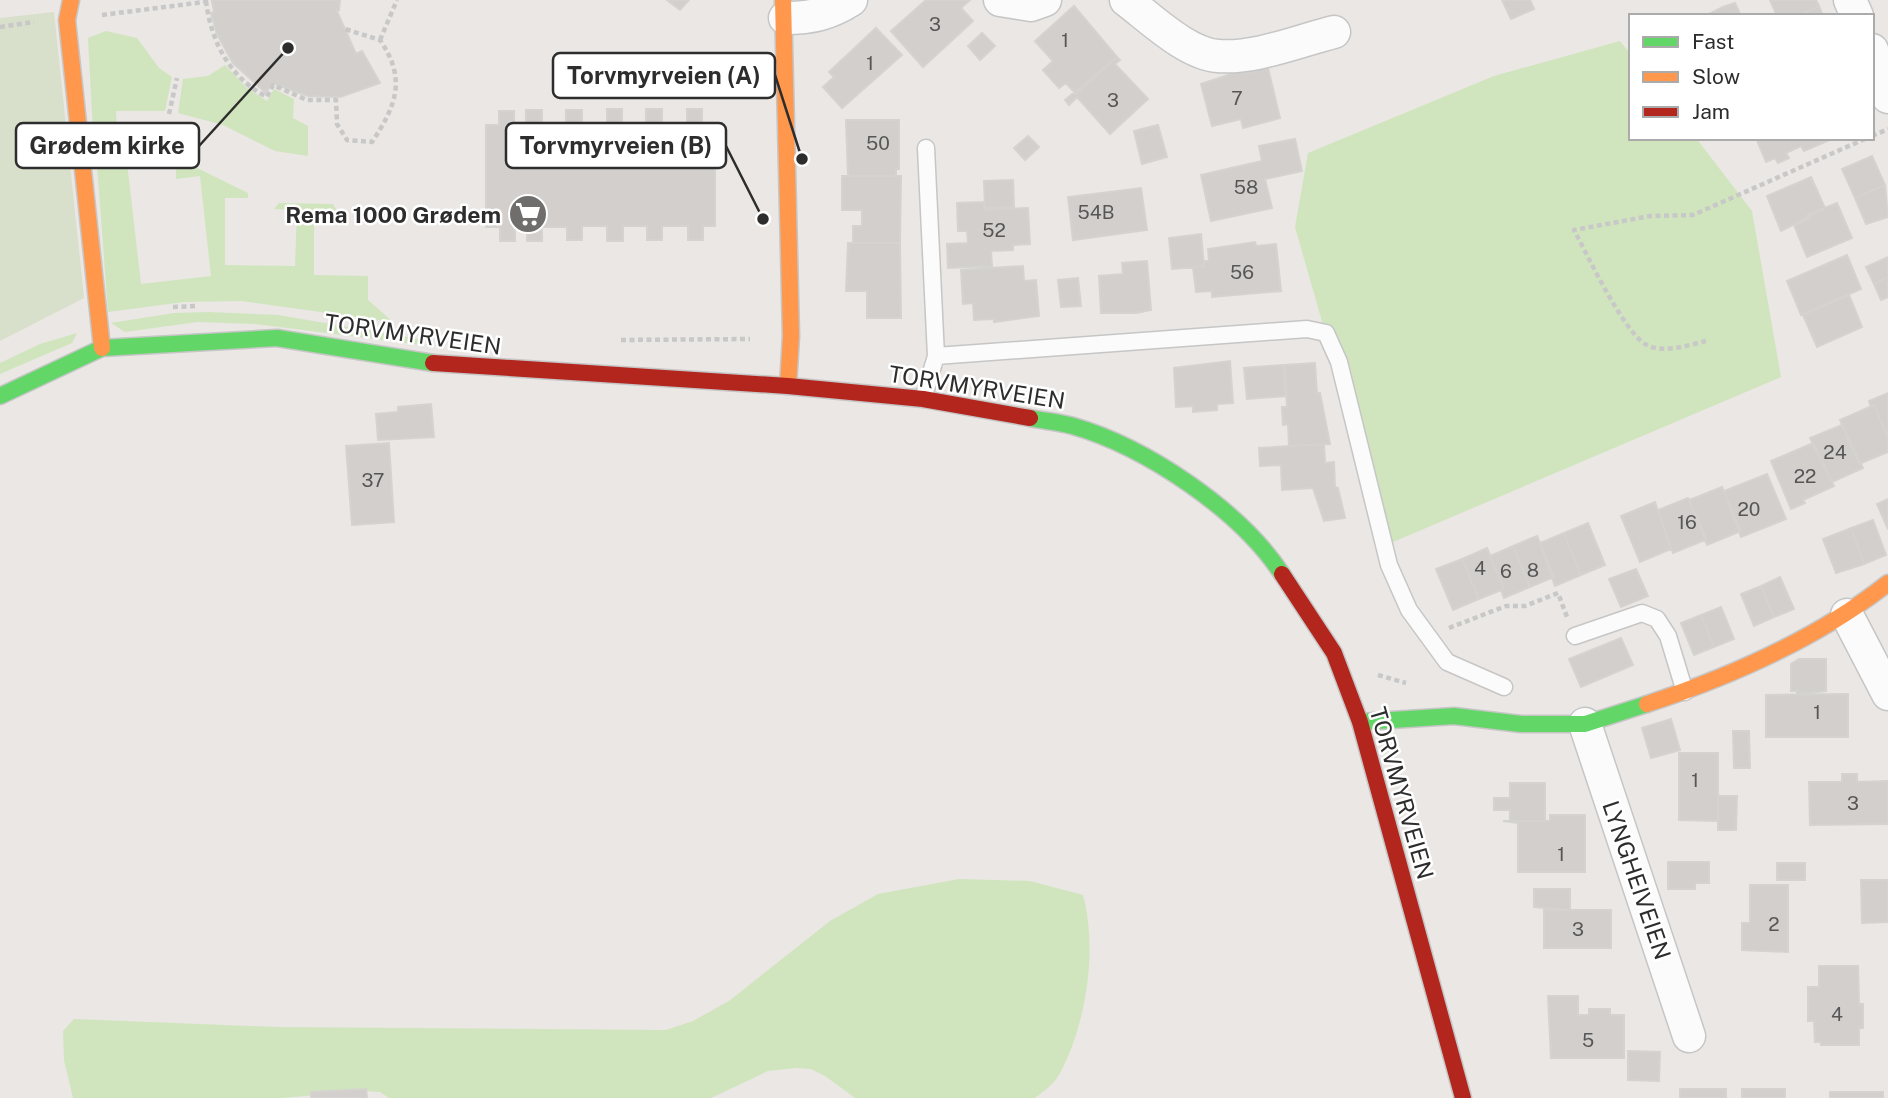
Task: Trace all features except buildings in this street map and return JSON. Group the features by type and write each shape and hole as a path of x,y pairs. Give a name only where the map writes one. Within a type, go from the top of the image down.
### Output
{"street":[{"path":"71,0 67,20 102,348"},
{"path":"788,386 791,336 784,9 806,18 831,13 851,0"},
{"path":"1000,0 1031,5 1045,0"},
{"path":"1126,0 1181,42 1216,56 1248,53 1334,32"},
{"path":"1880,59 1888,97"},
{"name":"TORVMYRVEIEN","path":"0,396 102,348 277,338 455,368 788,386 923,399 1020,414 1073,426 1153,462 1222,509 1270,557 1334,653 1360,722 1463,1098"},
{"path":"1360,722 1454,716 1521,724 1585,724 1715,682 1847,615 1888,583"},
{"path":"1847,615 1888,694"},
{"name":"LYNGHEIVEIEN","path":"1585,724 1689,1036"}],"lane":[{"path":"923,399 936,355 926,148"},
{"path":"936,355 1307,329 1326,333 1339,362 1389,565 1409,610 1447,662 1504,687"},
{"path":"1575,636 1642,613 1657,619 1668,636 1685,692"}],"path":[{"path":"380,40 397,0"},
{"path":"67,20 209,1 212,34 242,80 267,97 273,85 307,100 336,100 340,132 347,139 359,143 372,142 394,103 395,65 380,40 345,29"},
{"path":"169,114 177,78"},
{"path":"1706,341 1669,349 1646,345 1628,327 1574,230 1650,216 1693,215 1862,140"},
{"path":"1428,636 1506,606 1525,606 1558,593 1575,636"}],"green space":[{"path":"54,12 84,298 0,341 0,18"},
{"path":"106,31 137,38 159,68 172,77 165,111 116,111 117,133 93,132 88,38"},
{"path":"1620,41 1629,52 1629,140 1698,140 1752,211 1781,377 1386,545 1295,227 1308,153 1494,76"},
{"path":"225,65 246,87 267,101 274,89 294,99 293,118 308,126 308,156 275,151 223,125 178,113 183,79 208,76"},
{"path":"141,156 150,160 127,163 141,284 211,276 200,176 176,179 176,167 185,162 248,193 248,198 225,198 225,265 295,266 297,210 274,209 279,203 333,204 337,211 314,211 314,275 368,276 368,300 393,322 241,301 184,302 108,312 97,164"},
{"path":"174,313 278,315 425,340 422,345 255,324 197,322 125,332 111,323"},
{"path":"77,333 72,343 0,374 0,363 40,344"},
{"path":"959,879 1030,881 1083,895 1089,939 1089,963 1082,1011 1076,1034 1059,1075 1035,1098 855,1098 825,1076 811,1069 796,1068 768,1071 711,1098 389,1098 380,1092 364,1091 281,1098 73,1098 64,1060 63,1031 74,1019 277,1027 666,1030 693,1021 729,1001 830,921 878,894"}],"traffic: fast":[{"path":"0,396 102,348 277,338 433,363"},
{"path":"1030,418 1068,425 1101,436 1160,465 1217,505 1242,527 1282,574"},
{"path":"1360,722 1454,716 1521,724 1585,724 1647,704"}],"traffic: slow":[{"path":"71,0 67,20 102,348"},
{"path":"783,0 791,336 788,386"},
{"path":"1647,704 1711,681 1803,639 1888,583"}],"traffic: jam":[{"path":"433,363 788,386 923,399 1030,418"},
{"path":"1282,574 1334,653 1360,722 1463,1098"}],"place":[{"name":"Grødem kirke","path":"288,48"},
{"name":"Torvmyrveien (A)","path":"802,159"},
{"name":"Rema 1000 Grødem","path":"528,214"},
{"name":"Torvmyrveien (B)","path":"763,219"}]}
